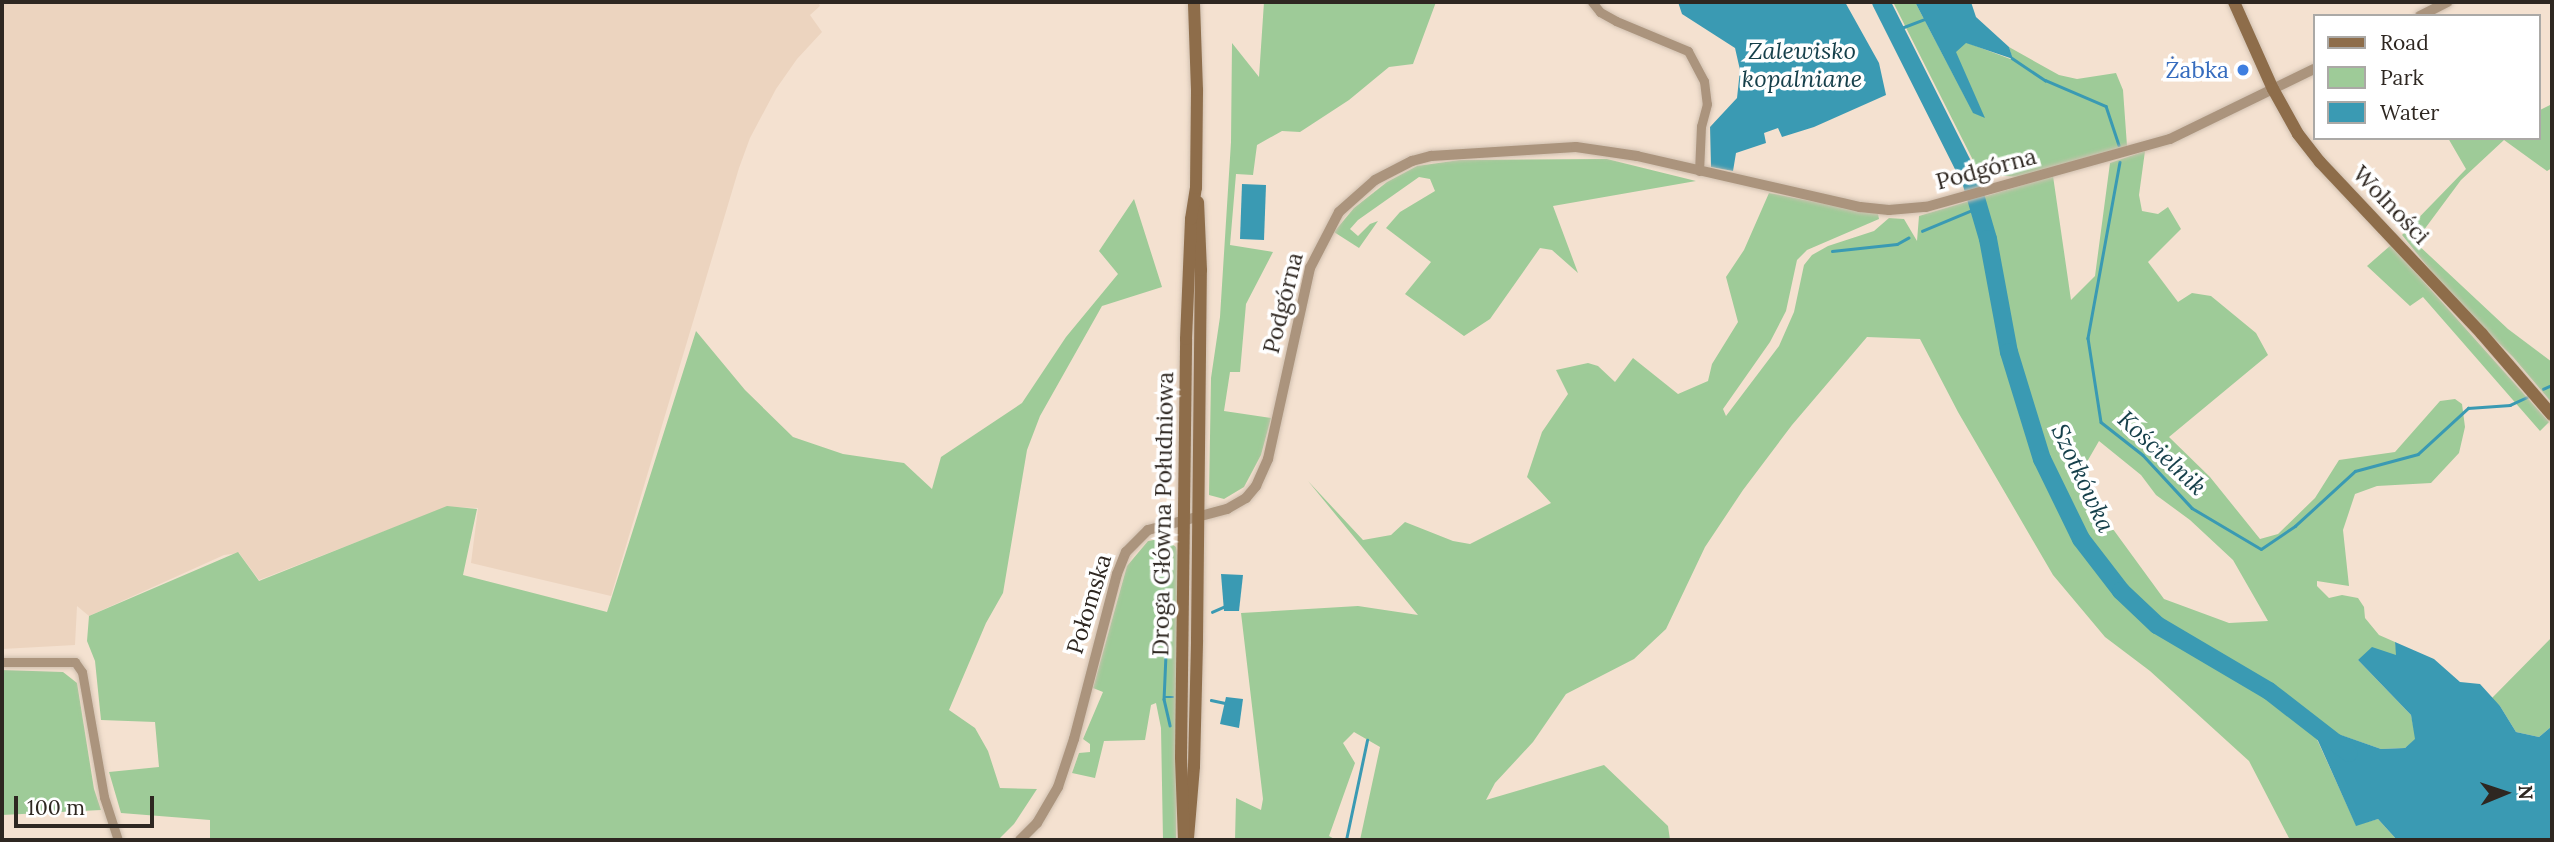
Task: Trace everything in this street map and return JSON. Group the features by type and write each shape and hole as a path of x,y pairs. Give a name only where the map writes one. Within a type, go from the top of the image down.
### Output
{"main road":[{"name":"Droga Główna Południowa","path":"1186,840 1194,766 1201,270 1196,188 1198,70 1194,2"},
{"name":"Wolności","path":"2234,2 2289,120 2320,162 2473,324 2552,415"},
{"name":"Droga Główna Południowa","path":"1186,840 1181,757 1184,521 1188,268 1196,188"}],"street":[{"path":"1592,2 1600,12 1616,21 1688,51 1704,81 1707,104 1701,126 1699,171"},
{"path":"2424,14 2448,2"},
{"name":"Podgórna","path":"1279,410 1310,268 1318,248 1339,212 1375,180 1412,161 1432,156 1576,147 1860,207 1888,210 1958,199 2170,139 2312,70"},
{"name":"Połomska","path":"1020,840 1037,822 1058,787 1117,575 1126,552 1148,530 1234,506 1251,492 1265,469 1279,410"},
{"path":"2,662 75,662 82,672 104,797 118,840"}],"shaded area":[{"path":"2,2 818,2 820,6 810,15 822,32 797,59 776,89 750,138 739,168 611,596 471,563 478,508 447,507 259,580 239,553 224,555 89,616 77,606 75,645 2,649"}],"green space":[{"path":"1264,2 1436,2 1413,64 1389,67 1349,100 1300,132 1282,131 1257,145 1253,175 1236,174 1230,245 1273,252 1246,304 1240,372 1230,372 1224,411 1271,418 1261,455 1244,487 1224,499 1209,495 1211,378 1220,317 1231,142 1232,43 1259,77"},
{"path":"1893,2 1915,2 1973,112 1984,117 1955,52 1965,42 2013,60 2009,47 2059,75 2077,79 2116,73 2123,90 2127,146 2018,177 1980,174"},
{"path":"2552,104 2552,168 2547,171 2504,140 2540,140 2540,110"},
{"path":"2449,140 2504,140 2461,180 2415,242 2508,329 2552,362 2552,403 2513,357 2452,297 2402,235 2466,169"},
{"path":"2145,151 2139,195 2142,211 2158,214 2168,207 2181,229 2148,262 2178,302 2192,293 2211,296 2256,333 2268,355 2169,437 2210,477 2260,539 2278,534 2315,498 2339,460 2395,452 2440,401 2455,399 2462,404 2465,427 2459,453 2431,483 2377,486 2355,494 2343,530 2349,586 2317,581 2317,586 2329,598 2342,595 2358,598 2364,607 2365,618 2379,635 2395,642 2397,655 2358,660 2411,715 2416,739 2405,748 2381,749 2326,730 2331,742 2315,735 2356,825 2378,819 2397,840 2290,840 2249,761 2150,671 2105,637 2053,575 1958,412 1920,339 1867,337 1792,425 1743,490 1705,547 1666,629 1634,659 1566,694 1533,742 1495,783 1486,800 1604,765 1668,826 1670,840 1360,840 1380,747 1354,732 1343,743 1355,763 1329,836 1336,840 1235,840 1236,798 1261,810 1263,799 1241,613 1358,606 1418,615 1308,481 1363,540 1391,535 1405,522 1453,541 1470,544 1551,503 1527,477 1542,432 1568,394 1556,370 1588,363 1598,366 1615,382 1633,358 1678,394 1708,381 1712,364 1738,322 1726,277 1744,250 1769,193 1878,214 1879,219 1807,250 1797,260 1786,311 1770,342 1723,409 1726,416 1779,346 1794,312 1804,265 1812,255 1828,246 1874,231 1889,218 1904,219 1917,241 1919,216 2053,176 2071,300 2095,276 2110,163","holes":["2099,441 2141,475 2156,495 2190,520 2233,560 2268,621 2229,623 2164,599 2110,525 2084,467"]},
{"path":"1607,159 1696,181 1553,206 1578,273 1552,250 1540,248 1490,319 1464,336 1405,294 1431,262 1386,228 1400,212 1435,191 1430,179 1419,177 1358,220 1350,229 1358,236 1370,224 1378,221 1359,248 1334,232 1354,208 1387,182 1417,166 1460,160"},
{"path":"1134,199 1162,287 1102,306 1040,416 1027,450 1003,593 986,623 949,710 975,728 988,751 1000,788 1037,789 1014,824 998,840 210,840 210,820 121,813 109,772 159,767 155,722 101,720 95,661 87,641 89,616 238,552 259,581 447,506 477,509 463,575 607,612 696,331 745,390 793,437 843,454 904,463 932,489 941,457 1022,403 1066,337 1118,274 1099,251"},
{"path":"2391,245 2549,422 2540,431 2423,297 2410,306 2367,266"},
{"path":"1165,538 1176,547 1179,561 1176,840 1163,840 1161,728 1156,703 1151,705 1145,740 1104,741 1095,778 1072,773 1079,753 1090,752 1090,744 1083,739 1103,692 1093,688 1127,566 1148,541"},
{"path":"2552,637 2552,726 2539,737 2516,732 2500,706 2491,699"},
{"path":"2,670 63,672 77,683 94,789 101,810 2,815"}],"water":[{"name":"Zalewisko kopalniane","path":"1678,2 1845,2 1879,63 1886,95 1814,127 1782,137 1778,128 1764,133 1766,143 1736,153 1733,171 1711,167 1710,127 1737,98 1740,70 1735,48 1682,14"},
{"name":"Zalewisko kopalniane","path":"1915,2 1971,2 1976,17 2009,47 2013,59 1966,43 1956,52 1985,118 1973,113"},
{"path":"1242,184 1266,185 1264,240 1240,239"},
{"path":"1221,574 1243,575 1239,611 1224,611"},
{"path":"2395,642 2434,659 2460,682 2480,684 2500,706 2516,732 2539,737 2552,726 2552,840 2397,840 2378,819 2356,826 2315,734 2330,741 2324,729 2381,749 2405,748 2415,739 2411,715 2358,660 2372,647 2396,655"},
{"path":"1226,697 1243,699 1239,728 1220,724"}],"waterway":[{"name":"Szotkówka","path":"1881,2 1971,181 1988,239 2009,352 2042,459 2081,539 2121,591 2157,625 2269,691 2349,753"},
{"name":"Kościelnik","path":"1896,30 1924,19"},
{"name":"Kościelnik","path":"2012,58 2045,80 2106,106 2119,145"},
{"name":"Kościelnik","path":"2120,162 2088,338 2101,422 2143,455 2192,508 2261,549 2295,526 2355,471 2418,454 2468,408 2510,405 2527,397"},
{"path":"1922,231 1979,207"},
{"path":"1832,251 1897,244 1908,238"},
{"name":"Kościelnik","path":"2543,389 2552,385"},
{"path":"1212,612 1223,607"},
{"path":"1168,609 1164,699 1170,725"},
{"path":"1164,697 1173,697"},
{"path":"1211,700 1225,703"},
{"path":"1346,840 1367,740"}],"place":[{"name":"Żabka","path":"2243,70"}]}
